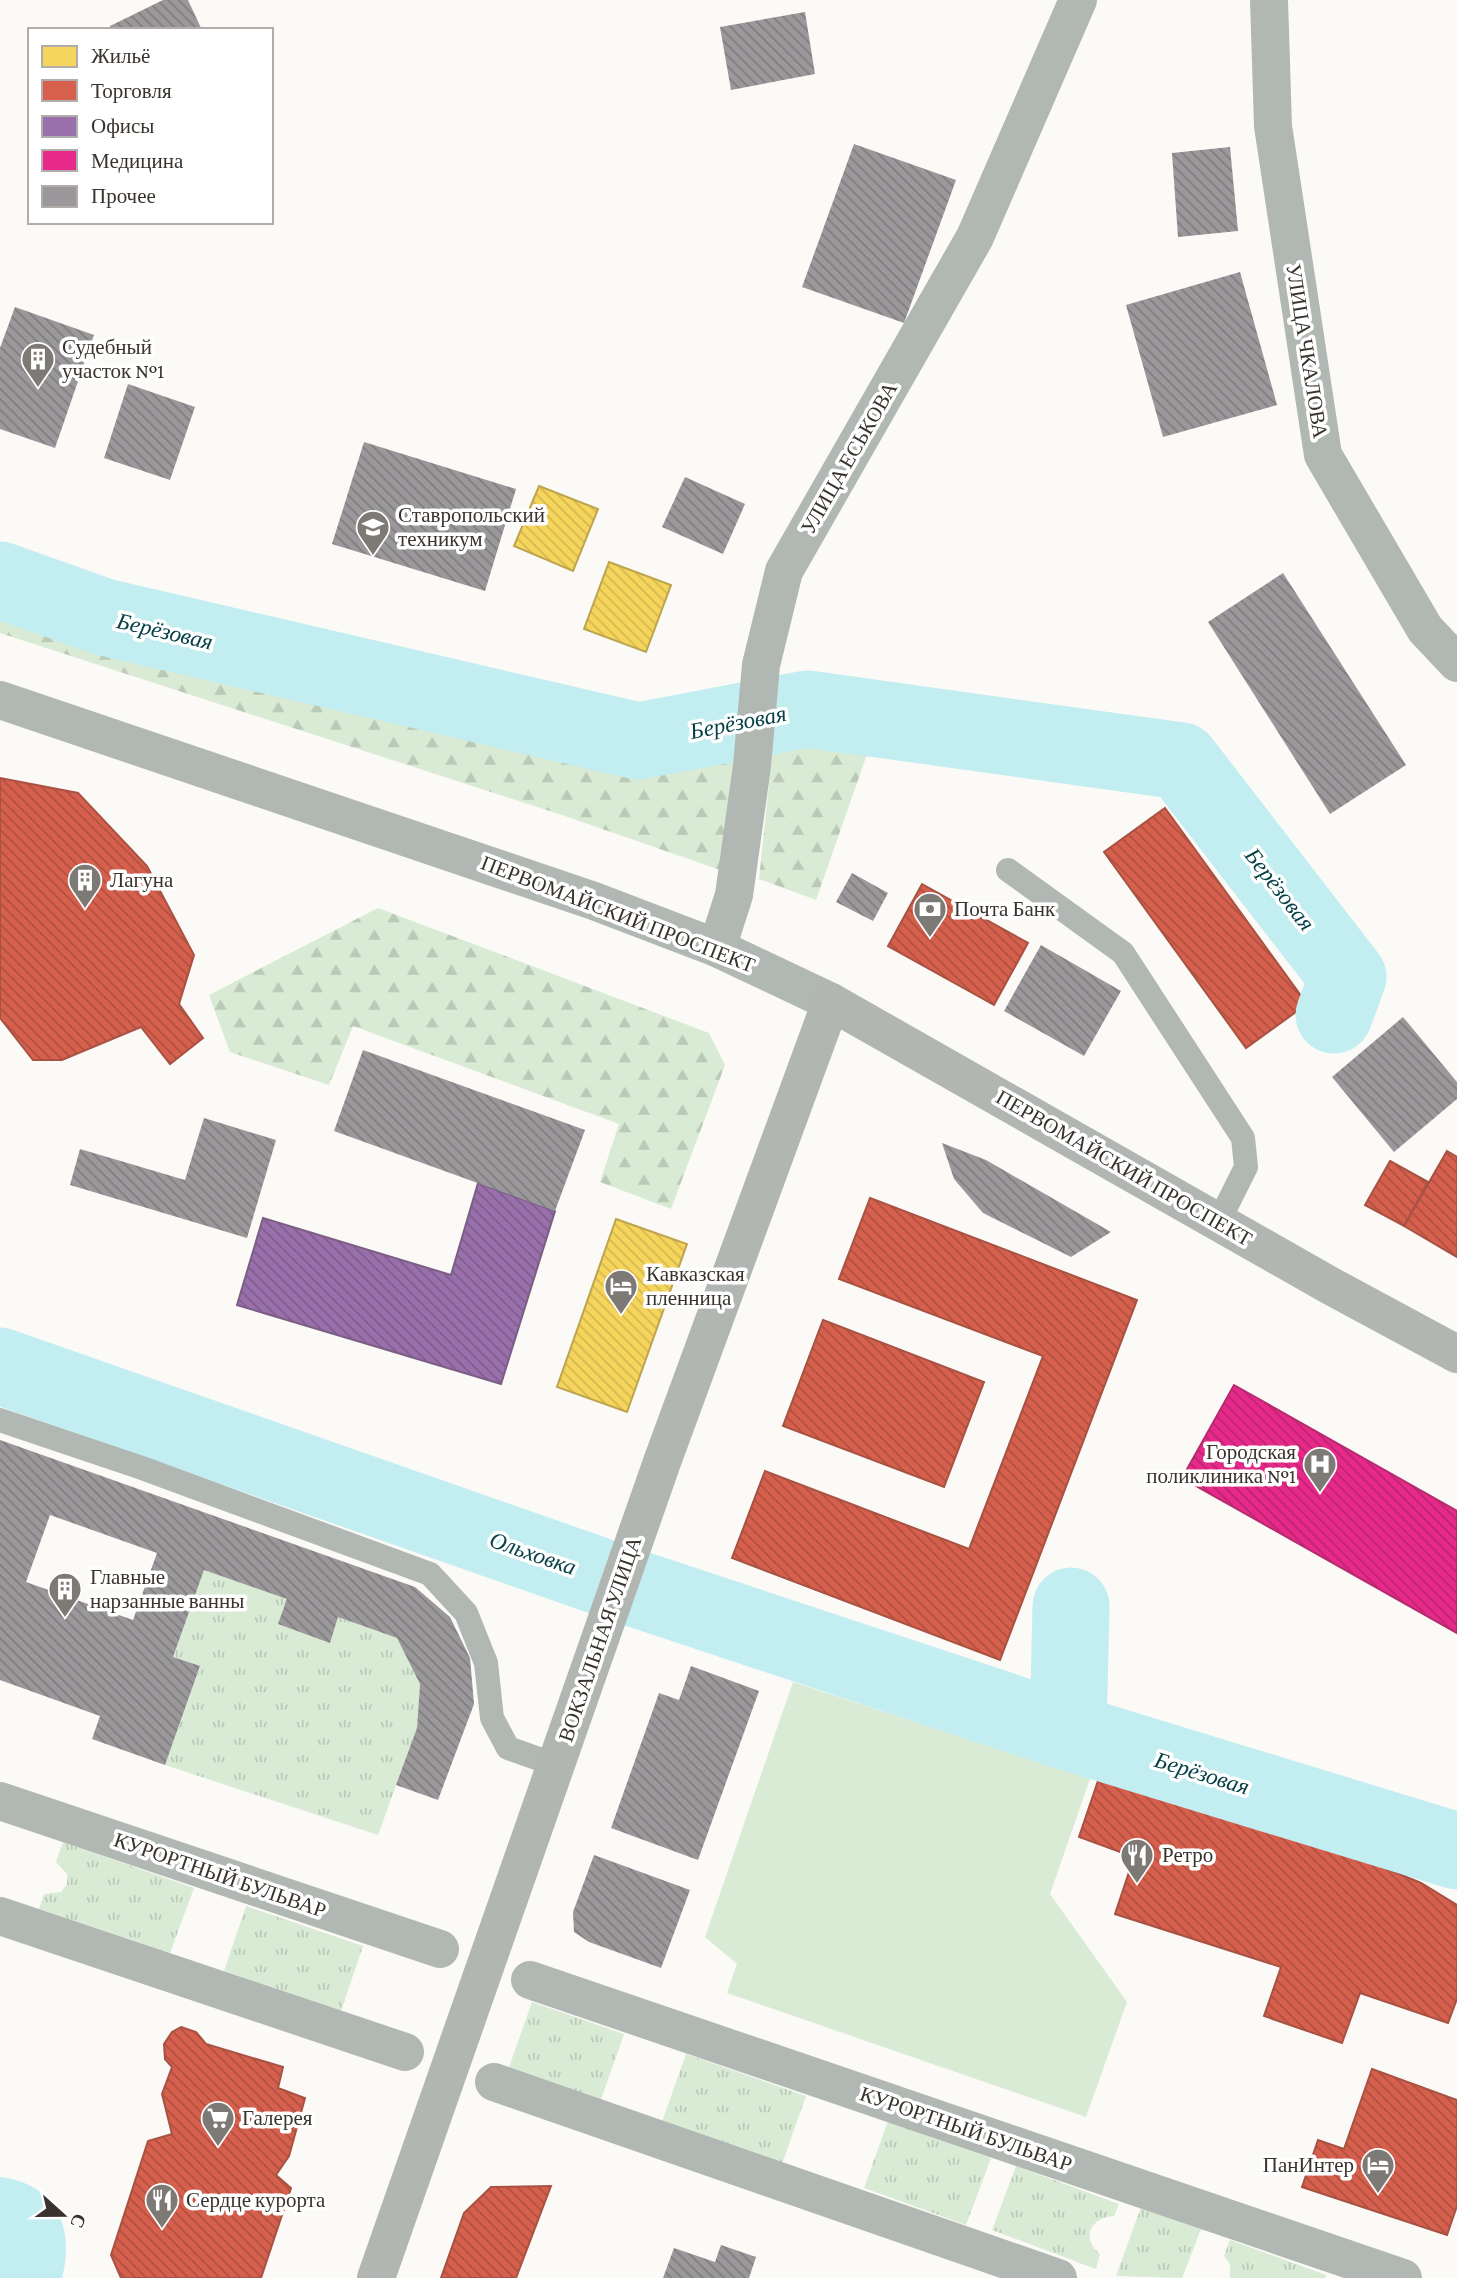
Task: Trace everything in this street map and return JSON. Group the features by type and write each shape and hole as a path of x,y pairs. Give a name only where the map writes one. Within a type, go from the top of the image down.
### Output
{"main road":[{"name":"ПЕРВОМАЙСКИЙ ПРОСПЕКТ","path":"831,1002 1457,1354"},
{"name":"ВОКЗАЛЬНАЯ УЛИЦА","path":"376,2278 645,1511 831,1002"}],"street":[{"name":"УЛИЦА ЕСЬКОВА","path":"717,948 734,895 752,766 761,664 784,571 975,237 1079,0"},
{"name":"УЛИЦА ЧКАЛОВА","path":"1269,0 1273,126 1323,455 1425,629 1457,663"},
{"name":"ПЕРВОМАЙСКИЙ ПРОСПЕКТ","path":"0,700 443,849 717,948 831,1002"},
{"name":"КУРОРТНЫЙ БУЛЬВАР","path":"0,1801 440,1949"},
{"path":"0,1916 405,2052"},
{"name":"КУРОРТНЫЙ БУЛЬВАР","path":"530,1980 1403,2278"},
{"path":"494,2082 1058,2278"}],"lane":[{"path":"1007,870 1123,953 1243,1138 1246,1167 1219,1221"},
{"path":"0,1420 142,1468 430,1574 466,1613 486,1663 492,1718 508,1748 555,1765"}],"green space":[{"path":"7,599 104,632 633,755 741,738 723,871 562,815 0,633 0,619"},
{"path":"803,730 872,740 816,900 759,879 774,737"},
{"path":"378,908 709,1033 725,1065 671,1209 600,1182 619,1124 353,1026 329,1085 230,1052 209,995"},
{"path":"204,1570 287,1599 330,1642 338,1617 397,1638 420,1684 417,1728 378,1835 165,1765 200,1667 173,1657"},
{"path":"793,1682 1090,1779 1050,1894 1127,2002 1086,2117 727,1993 737,1964 705,1937"},
{"path":"63,1842 194,1888 170,1953 39,1909 44,1894 61,1892 67,1884 67,1874 56,1862"},
{"path":"246,1906 363,1946 341,2011 224,1971"},
{"path":"532,2002 624,2034 600,2102 508,2070"},
{"path":"686,2054 806,2096 782,2164 662,2122"},
{"path":"888,2121 991,2158 966,2225 864,2188"},
{"path":"1016,2166 1119,2204 1114,2216 1099,2220 1091,2229 1091,2241 1100,2254 1096,2269 992,2230"},
{"path":"1141,2207 1201,2229 1182,2278 1116,2276"},
{"path":"1230,2240 1326,2275 1325,2278 1230,2278 1230,2264 1224,2256"}],"water":[{"path":"0,2177 19,2181 35,2189 48,2199 57,2211 66,2242 62,2278 0,2278"}],"building: Жильё":[{"path":"539,486 598,509 573,571 514,546"},
{"path":"609,562 671,585 646,652 584,629"},
{"name":"Кавказская пленница","path":"616,1219 687,1244 627,1412 557,1387"}],"building: Торговля":[{"name":"Лагуна","path":"0,778 78,793 147,866 194,955 179,1004 203,1038 170,1064 141,1027 62,1060 33,1060 0,1018"},
{"path":"1165,808 1307,1004 1246,1048 1104,852"},
{"path":"922,884 1028,943 994,1005 888,946"},
{"path":"1447,1151 1457,1157 1457,1257 1404,1226"},
{"path":"1390,1161 1428,1182 1404,1226 1365,1205"},
{"path":"870,1198 1137,1300 1000,1660 732,1558 765,1471 969,1549 1043,1356 839,1279"},
{"path":"823,1320 984,1382 944,1487 783,1426"},
{"path":"1102,1769 1344,1851 1421,1883 1457,1905 1457,1999 1448,2023 1360,1993 1342,2043 1264,2016 1281,1967 1115,1914 1134,1857 1079,1837"},
{"name":"Галерея","path":"181,2027 196,2032 206,2044 283,2067 278,2088 305,2098 289,2156 276,2175 291,2188 261,2278 121,2278 111,2255 148,2141 172,2134 162,2094 172,2067 165,2059 164,2044 172,2032"},
{"path":"1372,2069 1457,2100 1457,2206 1447,2235 1302,2187 1318,2140 1344,2149"},
{"path":"551,2186 516,2278 441,2278 464,2213 491,2187"}],"building: Офисы":[{"path":"478,1183 555,1211 501,1384 237,1305 263,1218 451,1275"}],"building: Медицина":[{"name":"Городская поликлиника №1","path":"1234,1385 1457,1511 1457,1633 1182,1478"}],"building: Прочее":[{"path":"163,0 188,0 201,28 111,28 110,26"},
{"path":"805,12 815,74 731,90 720,27"},
{"path":"854,144 956,180 904,323 802,287"},
{"path":"1230,147 1238,231 1178,237 1172,153"},
{"path":"1240,272 1277,405 1163,437 1126,305"},
{"name":"Судебный участок №1","path":"15,307 94,335 55,448 0,429 0,348"},
{"path":"128,384 195,407 170,480 104,458"},
{"path":"364,442 516,489 485,591 332,544"},
{"path":"685,477 745,504 723,554 662,527"},
{"path":"1283,573 1406,765 1330,814 1208,622"},
{"path":"852,873 888,893 873,921 836,902"},
{"path":"1041,945 1121,991 1084,1056 1004,1011"},
{"path":"1403,1017 1457,1082 1457,1099 1394,1152 1332,1077"},
{"path":"363,1050 585,1130 555,1211 334,1131"},
{"path":"204,1118 276,1140 247,1238 70,1185 80,1149 185,1180"},
{"path":"942,1143 986,1160 1111,1232 1071,1257 983,1213 954,1179"},
{"name":"Главные нарзанные ванны","path":"0,1440 415,1587 450,1617 470,1658 474,1704 438,1800 396,1785 417,1728 420,1684 397,1638 338,1617 330,1643 278,1624 287,1599 204,1570 173,1657 200,1666 165,1765 92,1739 100,1716 0,1680","holes":["50,1515 157,1553 133,1620 26,1582"]},
{"path":"691,1666 759,1691 698,1860 611,1828 659,1693 679,1700"},
{"path":"594,1855 690,1890 661,1968 589,1942 574,1932 573,1912"},
{"path":"721,2245 756,2257 749,2278 663,2278 674,2248 715,2262"}],"waterway":[{"name":"Берёзовая","path":"0,580 104,617 638,741 807,709 1181,761 1348,977 1334,1015"},
{"name":"Ольховка","path":"0,1366 622,1584 1068,1732"},
{"name":"Берёзовая","path":"1071,1606 1068,1732 1457,1851"}],"place":[{"name":"Судебный участок №1","path":"38,389"},
{"name":"Ставропольский техникум","path":"373,557"},
{"name":"Лагуна","path":"85,910"},
{"name":"Почта Банк","path":"930,939"},
{"name":"Кавказская пленница","path":"621,1316"},
{"name":"Городская поликлиника №1","path":"1320,1494"},
{"name":"Главные нарзанные ванны","path":"65,1619"},
{"name":"Ретро","path":"1137,1885"},
{"name":"Галерея","path":"218,2148"},
{"name":"ПанИнтер","path":"1378,2195"},
{"name":"Сердце курорта","path":"162,2230"}]}
